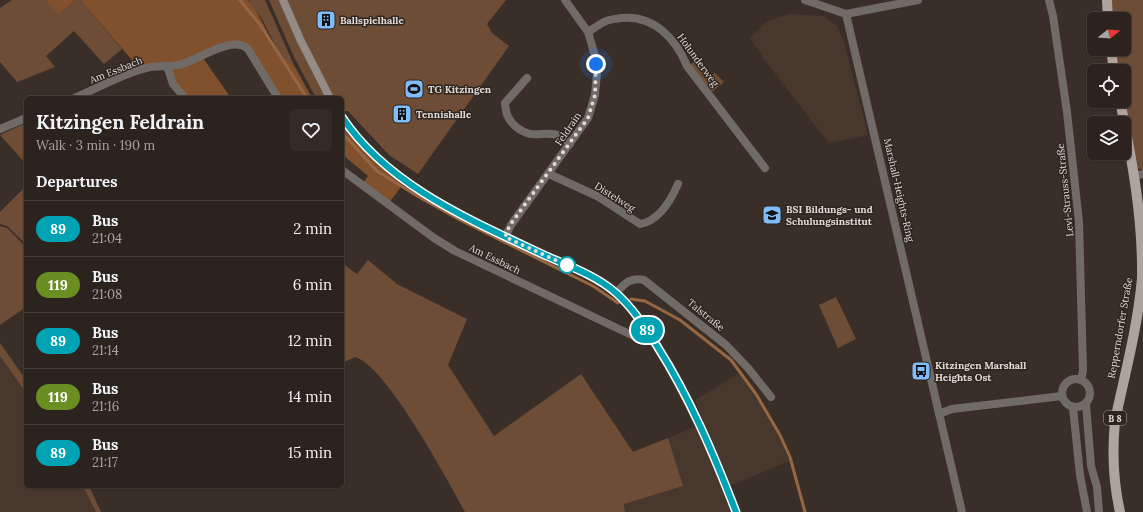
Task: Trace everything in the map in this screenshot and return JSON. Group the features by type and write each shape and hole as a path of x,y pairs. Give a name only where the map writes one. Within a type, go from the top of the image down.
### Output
{"main road":[{"path":"283,0 307,53 329,96"},
{"path":"1107,0 1108,12"},
{"name":"Repperndorfer Straße","path":"1120,512 1113,471 1113,437 1116,414 1135,325 1142,277 1142,219 1139,175 1122,108"},
{"path":"344,119 372,154 400,177 431,197 505,237 597,280 616,293 637,316 688,399 716,460 736,512"}],"street":[{"name":"Feldrain","path":"505,237 510,225 549,174 588,118 595,95 597,73 595,56 588,32 565,0"},
{"path":"805,0 846,14 918,0"},
{"name":"Levi-Strauss-Straße","path":"1049,0 1053,16 1067,112 1079,222 1083,370 1081,380"},
{"name":"Marshall-Heights-Ring","path":"846,14 902,247 962,512"},
{"name":"Holunderweg","path":"588,32 605,21 633,17 646,20 659,27 680,49 687,66 765,168"},
{"name":"Am Essbach","path":"79,96 140,69 185,64 224,47 241,45 248,49 277,96"},
{"path":"167,66 173,84 183,96"},
{"path":"527,78 505,103 508,119 521,131 530,135 552,134 562,137 570,144"},
{"path":"0,129 24,119"},
{"name":"Am Essbach","path":"344,172 402,215 455,251 640,339 653,340"},
{"name":"Distelweg","path":"549,174 597,196 640,224 647,223 671,200 678,184"},
{"name":"Talstraße","path":"616,293 629,280 636,278 644,280 730,349 748,368 771,398"},
{"path":"1086,404 1073,408 1066,403 1062,396 1063,387 1069,381 1081,380 1088,385 1090,393 1086,404 1091,466 1097,487 1099,512"},
{"path":"939,414 952,410 1062,396"},
{"path":"1073,408 1080,475 1087,512"}],"shaded area":[{"path":"12,0 47,0 60,14 75,0 80,0 122,49 104,64 74,31 46,56 55,67 17,82 0,62 0,8"},
{"path":"46,0 75,0 59,15"},
{"path":"80,0 248,0 254,7 274,45 287,60 294,65 311,96 279,96 241,42 203,58 230,96 186,96 175,83 168,64 139,68"},
{"path":"265,0 294,65 286,62 276,47 262,19 249,1"},
{"path":"269,0 281,0 327,96 315,96 294,57"},
{"name":"TG Kitzingen","path":"285,0 506,0 487,24 492,33 509,46 418,174 389,155 348,111 344,111 344,96 332,96"},
{"path":"1112,0 1143,0 1143,170 1138,168 1131,131 1131,116 1128,116 1127,108 1131,108 1131,64 1119,64 1117,56 1131,56 1131,12 1113,12"},
{"path":"790,14 824,16 836,25 843,38 868,135 829,143 766,62 750,38 767,21"},
{"path":"697,59 709,76 715,73 724,82 712,92 690,65"},
{"path":"24,124 24,162 0,135"},
{"path":"344,130 347,130 403,184 389,203 363,183 368,176 344,156"},
{"path":"24,188 24,242 7,226 0,224 0,212"},
{"path":"0,226 7,228 24,245 24,308 0,325"},
{"path":"368,260 397,284 467,319 448,365 494,436 581,374 633,452 668,438 683,486 624,504 625,512 465,512 431,451 399,401 383,380 368,365 355,357 344,362 344,264 357,274"},
{"path":"836,297 856,339 838,348 819,305"},
{"path":"0,343 24,377 24,390 0,356"},
{"path":"0,356 24,390 24,488 84,488 96,512 0,512"},
{"path":"740,373 779,435 790,461 722,489 731,512 625,512 624,504 682,485 668,438 704,423 695,400"},
{"path":"84,488 90,488 101,512 96,512"}],"waterway":[{"path":"240,0 261,26 306,96"},
{"path":"344,137 347,138 377,171 419,197 460,220 593,286 618,303"},
{"path":"631,299 645,301 680,320 731,360 756,394 780,435 790,457 805,512"}],"bus line":[{"name":"89","path":"344,120 372,154 400,177 431,197 505,237 597,280 616,293 637,316 668,364 688,399 716,460 736,512"}],"place":[{"name":"Ballspielhalle","path":"326,20"},
{"name":"TG Kitzingen","path":"414,89"},
{"name":"Tennishalle","path":"402,114"},
{"name":"BSI Bildungs- und Schulungsinstitut","path":"772,215"},
{"name":"Kitzingen Marshall Heights Ost","path":"921,371"}],"route":[{"path":"567,265 571,267 505,237 510,225 549,174 588,118 595,95 597,73 596,64"}]}
